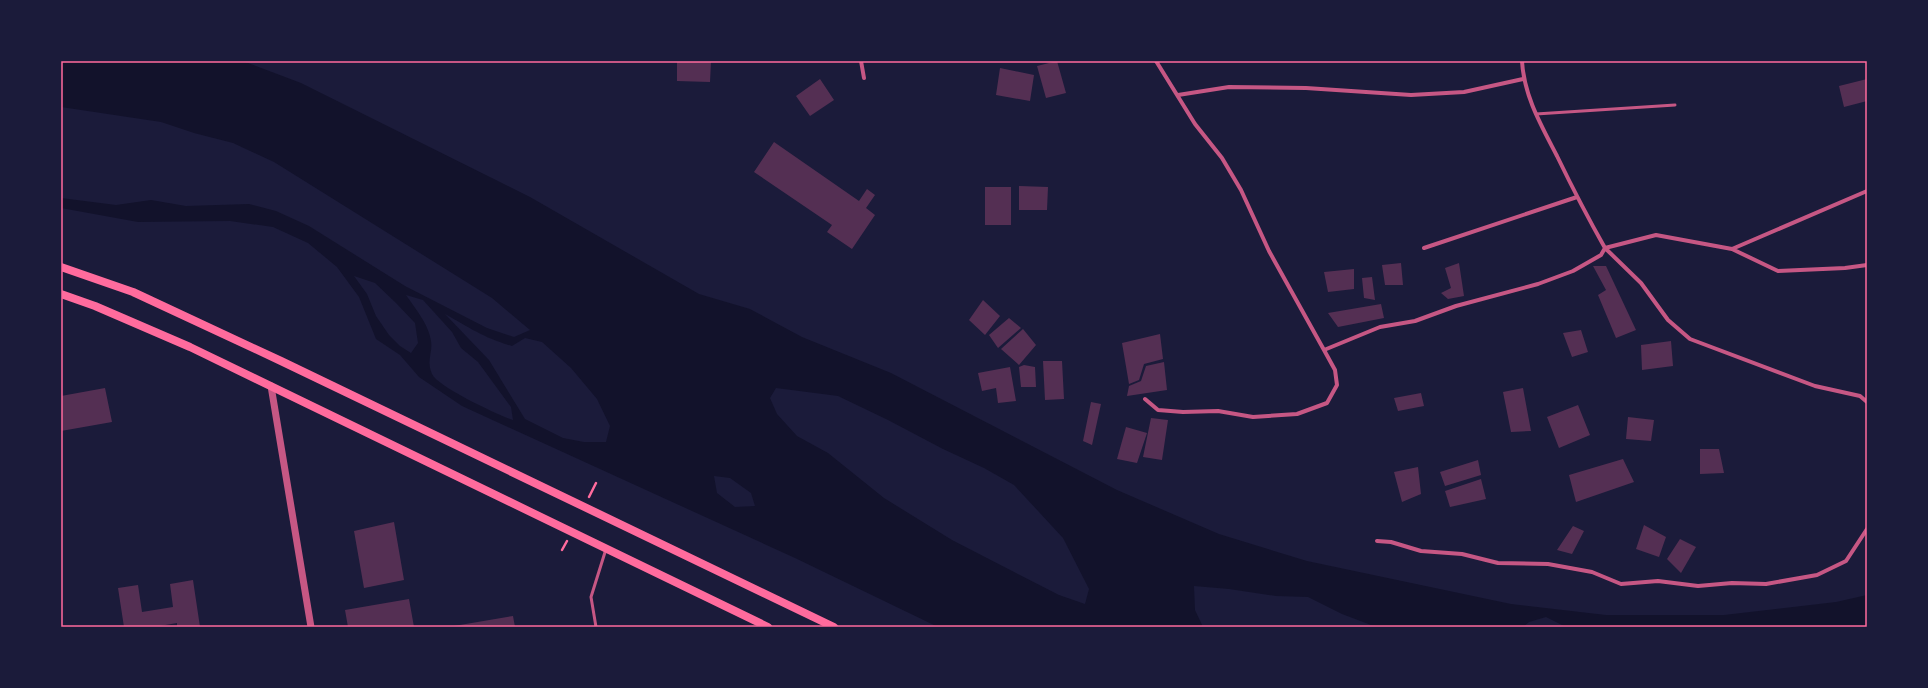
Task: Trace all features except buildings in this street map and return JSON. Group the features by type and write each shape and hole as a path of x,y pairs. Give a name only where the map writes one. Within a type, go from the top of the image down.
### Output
{"main road":[{"path":"61,267 133,292 239,341 834,627"},
{"path":"61,294 94,306 190,347 768,627"}],"street":[{"path":"860,61 864,78"},
{"path":"1146,399 1158,410 1183,412 1218,411 1253,417 1297,414 1327,403 1336,385 1335,370 1269,251 1241,190 1222,158 1195,124 1156,61"},
{"path":"1522,61 1523,79 1536,114 1577,197 1606,248 1641,283 1668,320 1690,339 1815,386 1860,396 1867,402"},
{"path":"1178,96 1228,86 1306,88 1410,94 1464,92 1523,79"},
{"path":"1732,249 1867,191"},
{"path":"1424,248 1577,197"},
{"path":"1324,350 1380,327 1415,321 1456,306 1538,284 1573,270 1601,255 1606,248 1656,235 1732,249 1778,271 1814,270 1867,265"},
{"path":"271,386 311,627"},
{"path":"1377,541 1391,542 1421,551 1462,554 1498,563 1548,564 1592,572 1621,584 1658,581 1698,586 1732,583 1766,584 1818,575 1846,561 1867,529"}],"lane":[{"path":"1536,114 1676,105"},
{"path":"596,627 591,597 606,549"}],"shaded area":[{"path":"61,61 243,61 301,83 530,197 699,294 750,309 802,337 891,373 1117,490 1219,534 1307,561 1511,604 1606,615 1724,615 1836,602 1867,595 1867,627 1587,627 1564,626 1546,617 1529,622 1523,627 1382,627 1371,625 1342,614 1308,597 1276,596 1229,589 1194,586 1195,610 1203,627 938,627 795,558 462,406 419,377 400,355 376,339 359,297 337,267 308,243 273,227 230,221 138,222 61,208 61,198 116,205 151,200 186,206 249,204 276,211 309,226 405,286 487,328 514,337 530,330 492,298 274,162 233,143 194,133 161,122 61,107","holes":["354,276 375,283 415,323 418,343 411,353 400,346 389,335 376,316 367,294","406,295 423,300 452,332 461,348 478,362 511,407 513,420 469,400 437,380 430,369 430,335 425,323","445,314 485,336 512,346 525,338 542,342 571,368 597,399 610,426 606,442 584,442 563,438 525,419 489,360","776,388 838,396 984,468 1014,485 1063,538 1089,589 1085,604 1059,595 952,540 884,498 828,453 797,436 777,414 770,398","714,476 730,478 751,493 755,506 735,507 717,493"]}]}
